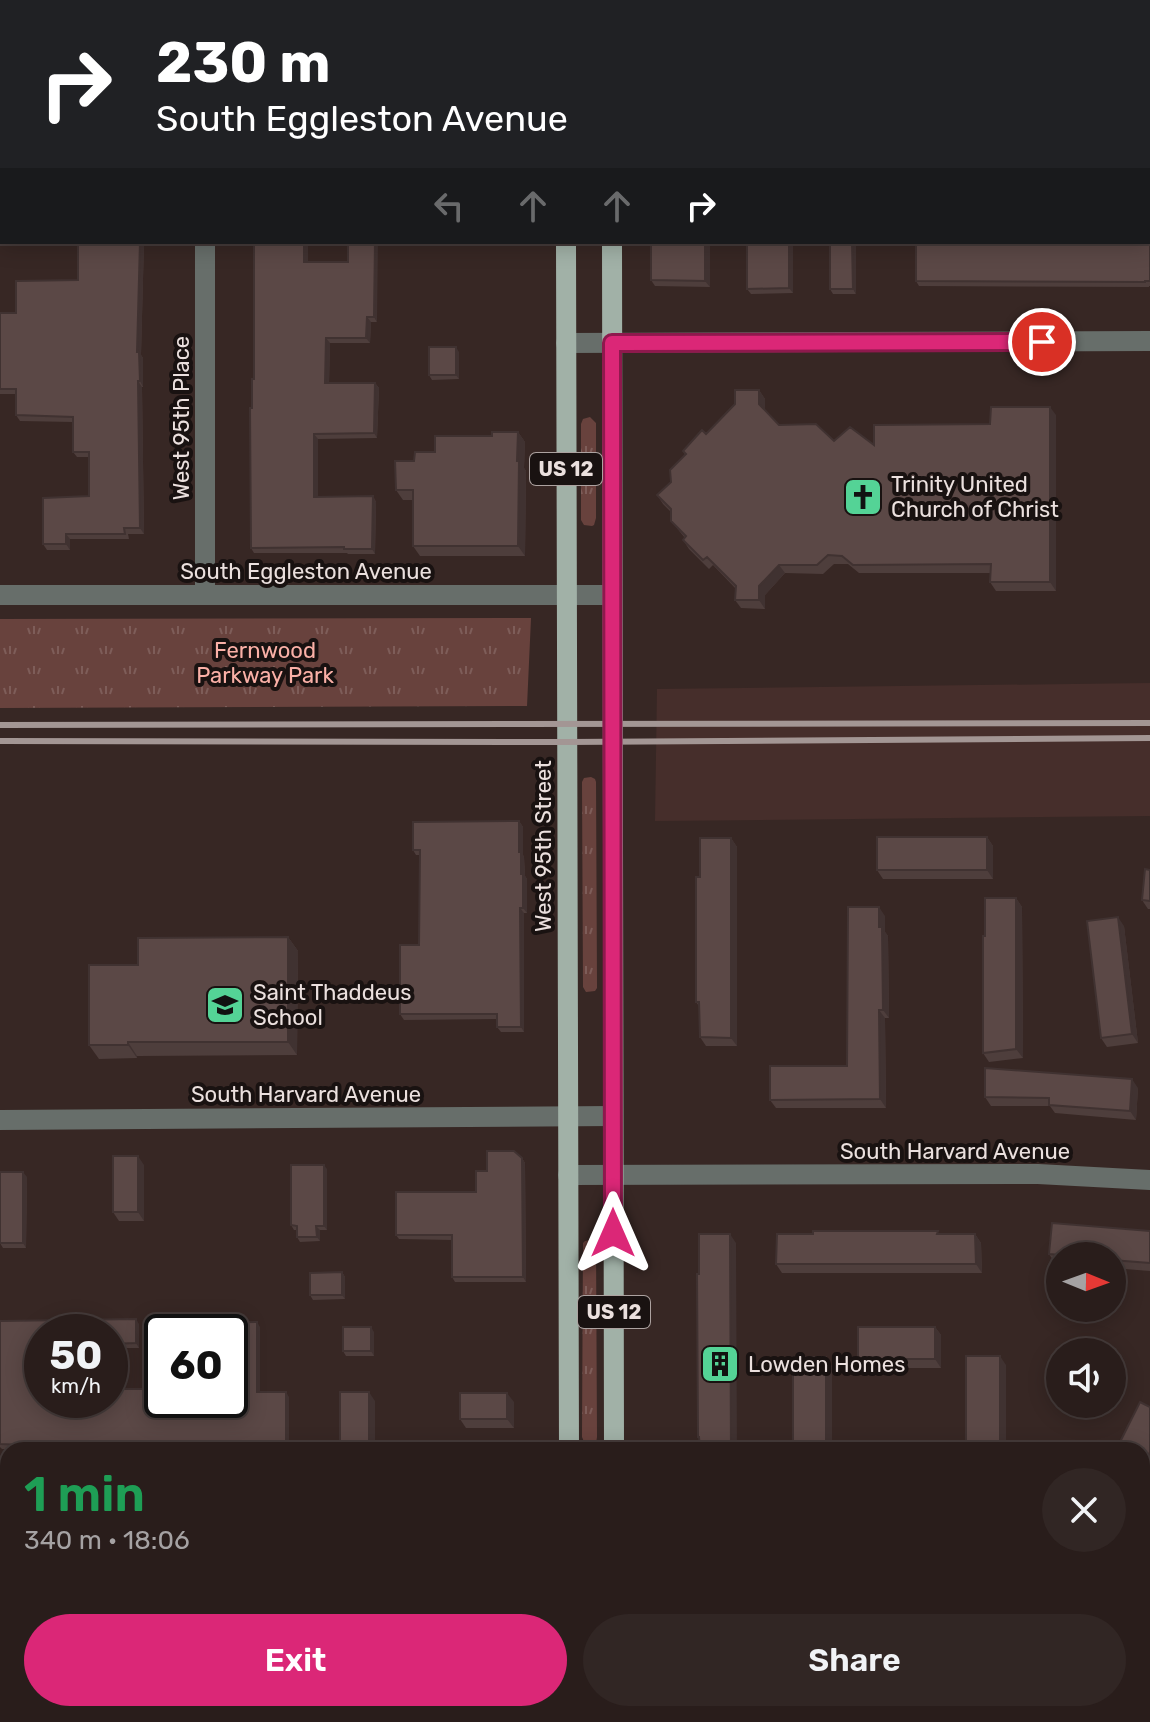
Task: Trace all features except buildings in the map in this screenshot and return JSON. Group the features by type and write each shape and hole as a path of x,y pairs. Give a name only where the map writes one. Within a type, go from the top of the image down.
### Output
{"main road":[{"name":"West 95th Street","path":"566,244 569,1442"},
{"name":"US 12","path":"612,244 614,1442"}],"street":[{"name":"West 95th Place","path":"205,244 205,595"},
{"path":"566,343 1150,341"},
{"name":"South Eggleston Avenue","path":"0,595 612,595"},
{"name":"South Harvard Avenue","path":"0,1120 613,1116"},
{"name":"South Harvard Avenue","path":"568,1175 1038,1174 1150,1180"}],"shaded area":[{"path":"1150,683 1150,816 655,821 657,689"}],"green space":[{"path":"590,417 596,423 596,518 592,526 584,525 581,520 581,424 583,419"},
{"name":"Fernwood Parkway Park","path":"531,618 527,706 0,708 0,619"},
{"path":"591,777 596,782 597,988 586,992 583,987 582,782 584,778"},
{"path":"591,1240 596,1245 596,1442 584,1442 582,1437 585,1241"}],"railway":[{"path":"0,725 1150,723"},
{"path":"0,741 567,742 1150,738"}],"place":[{"name":"Trinity United Church of Christ","path":"863,497"},
{"name":"Saint Thaddeus School","path":"225,1005"},
{"name":"Lowden Homes","path":"720,1364"}],"route":[{"path":"613,1233 612,343 1042,342"}]}
